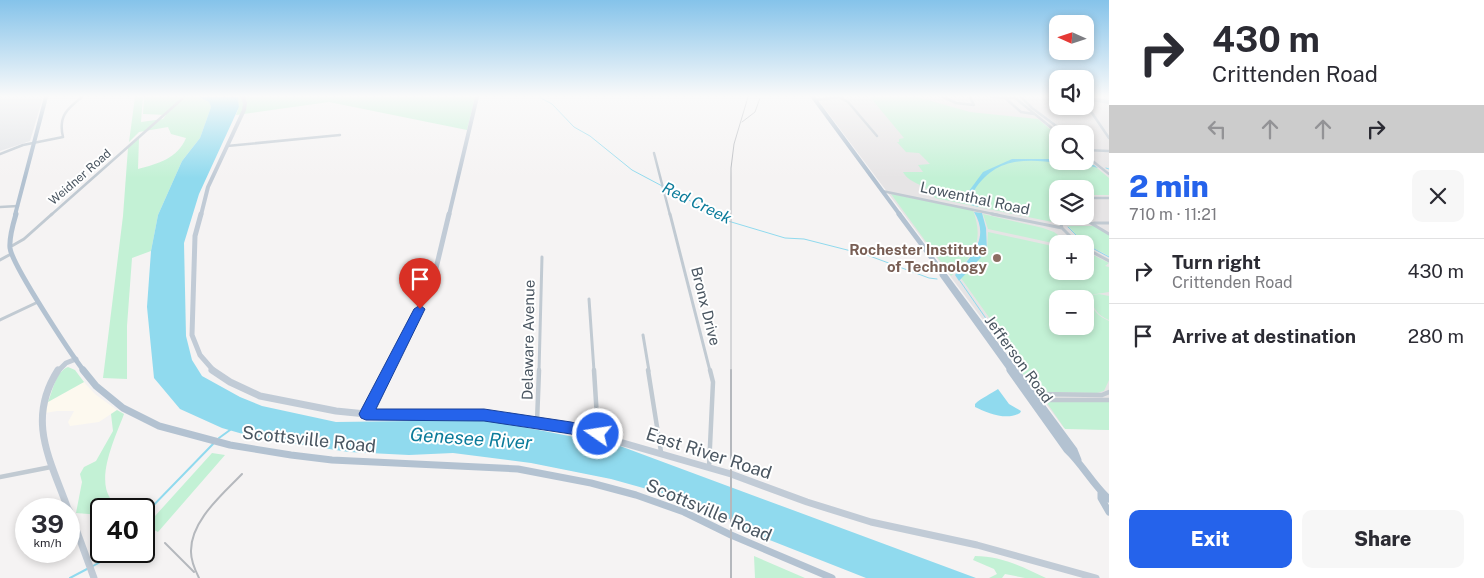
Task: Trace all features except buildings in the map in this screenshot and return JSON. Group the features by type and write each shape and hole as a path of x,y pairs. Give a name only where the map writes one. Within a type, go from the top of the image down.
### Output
{"main road":[{"name":"Scottsville Road","path":"39,124 11,234 11,254 76,359 96,386 130,412 159,426 208,440 252,449 332,460 518,469 591,483 636,495 684,512 731,535 832,578"},
{"name":"Jefferson Road","path":"833,124 942,272 947,276 1067,450 1078,460 1100,492 1109,499"},
{"name":"Jefferson Road","path":"1100,492 1101,498 1109,512"}],"street":[{"path":"0,154 15,147 63,137 62,124"},
{"name":"Weidner Road","path":"10,247 24,239 128,145 142,137 156,124"},
{"name":"East River Road","path":"237,124 208,187 195,236 192,335 200,355 216,374 230,382 260,396 310,407 366,414 476,414 598,434 709,467 807,502 871,522 978,545 1096,578"},
{"path":"366,414 433,281 471,124"},
{"path":"867,124 877,136"},
{"path":"1097,124 1109,138"},
{"path":"227,146 340,135"},
{"path":"1094,150 1109,151"},
{"name":"Bronx Drive","path":"654,153 713,382 709,467"},
{"path":"1094,162 1109,174"},
{"name":"Lowenthal Road","path":"882,191 1062,228"},
{"path":"1094,198 1109,198"},
{"path":"0,207 18,206"},
{"path":"1094,223 1109,223"},
{"path":"1094,224 1109,234"},
{"path":"1060,225 1069,235"},
{"path":"1094,253 1109,262"},
{"path":"0,260 11,254"},
{"name":"Delaware Avenue","path":"537,423 542,257"},
{"path":"589,300 598,434"},
{"path":"0,320 40,301"},
{"path":"643,335 661,453"},
{"path":"64,498 45,446 41,426 43,408 54,373 60,366 76,359"},
{"path":"1032,397 1098,395 1109,392"},
{"path":"1032,397 1109,400"},
{"path":"0,477 52,466"},
{"path":"80,541 93,575"}],"shaded area":[{"path":"0,124 35,124 30,141 0,151"},
{"name":"Rochester Institute of Technology","path":"836,124 1109,124 1109,430 1064,428"},
{"path":"84,382 95,394 117,410 99,422 70,426 68,422 74,411 45,413 48,402"}],"green space":[{"path":"131,124 205,124 200,138 182,161 158,215 151,251 132,258 127,326 127,379 103,378 123,216 128,148 139,138 138,169 167,159 178,151 186,138 171,134 168,127 139,132 129,142"},
{"path":"437,124 468,124 467,130"},
{"path":"892,124 1044,124 1049,128 1049,170 1094,170 1094,166 1109,178 1109,195 1094,195 1094,180 1049,180 1049,221 935,198 928,189 910,179 903,172 923,172 918,165 930,164 919,153 906,152 897,142 899,142 899,139 904,138"},
{"path":"891,194 973,210 978,230 975,247 966,261 951,276"},
{"path":"983,214 1043,228 1058,235 1049,235 1049,242 988,229"},
{"path":"1068,226 1096,226 1109,235 1109,256 1094,248 1094,235 1076,235"},
{"path":"988,232 1049,245 1049,280 1094,280 1094,256 1109,263 1105,266 1109,267 1109,292 1094,294 1094,290 1049,290 1049,335 1094,335 1094,309 1109,321 1109,380 1104,391 1097,393 1040,392 1033,387 1010,357 1018,358 961,278 987,251"},
{"path":"1094,295 1109,296 1109,320 1102,316 1094,307"},
{"path":"68,367 75,370 84,382 48,402 57,377"},
{"path":"1109,402 1109,430 1065,429 1047,403"},
{"path":"117,410 124,414 112,444 106,468 106,489 110,498 90,498 90,514 80,513 79,498 82,482 80,474 84,467 96,461 113,431 111,414"},
{"path":"212,453 225,455 158,532 155,530 155,516"},
{"path":"754,556 805,578 755,578"},
{"path":"975,556 1003,560 1046,578 1025,578 1005,574 1002,578 989,578 997,574 994,569 973,560"}],"water":[{"name":"Genesee River","path":"205,124 231,124 199,194 184,243 186,336 192,360 202,376 240,397 262,406 336,422 488,420 620,446 976,578 866,578 749,532 739,522 707,512 672,496 611,479 531,463 453,453 409,455 349,452 257,438 222,428 180,409 154,378 147,307 151,251 158,215 182,161 200,138"},
{"path":"1012,159 1049,159 1049,162 1021,161 1010,163 989,173 972,194 976,205 979,207 971,205 967,197 970,195 969,191 983,172"},
{"path":"974,212 982,213 986,228 987,251 959,281 955,275 973,254 980,238 978,221"},
{"path":"998,389 1009,404 1021,411 1020,413 1003,416 991,414 975,407 977,402"}],"waterway":[{"name":"Red Creek","path":"571,124 590,136 632,170 728,221 785,238 804,239 867,255 929,278 937,279"},
{"path":"1068,227 1085,244 1109,257"},
{"name":"Red Creek","path":"960,281 1012,356"},
{"path":"219,438 230,430"},
{"path":"155,504 213,444"},
{"path":"93,566 98,563"},
{"path":"70,578 87,569"}],"railway":[{"path":"731,578 731,168 734,144 740,124"},
{"path":"199,578 191,555 192,541 196,530 217,499 242,474"},
{"path":"165,543 194,572"}],"place":[{"name":"Rochester Institute of Technology","path":"997,258"}],"route":[{"path":"420,309 366,414 449,413 484,415 598,434"}]}
